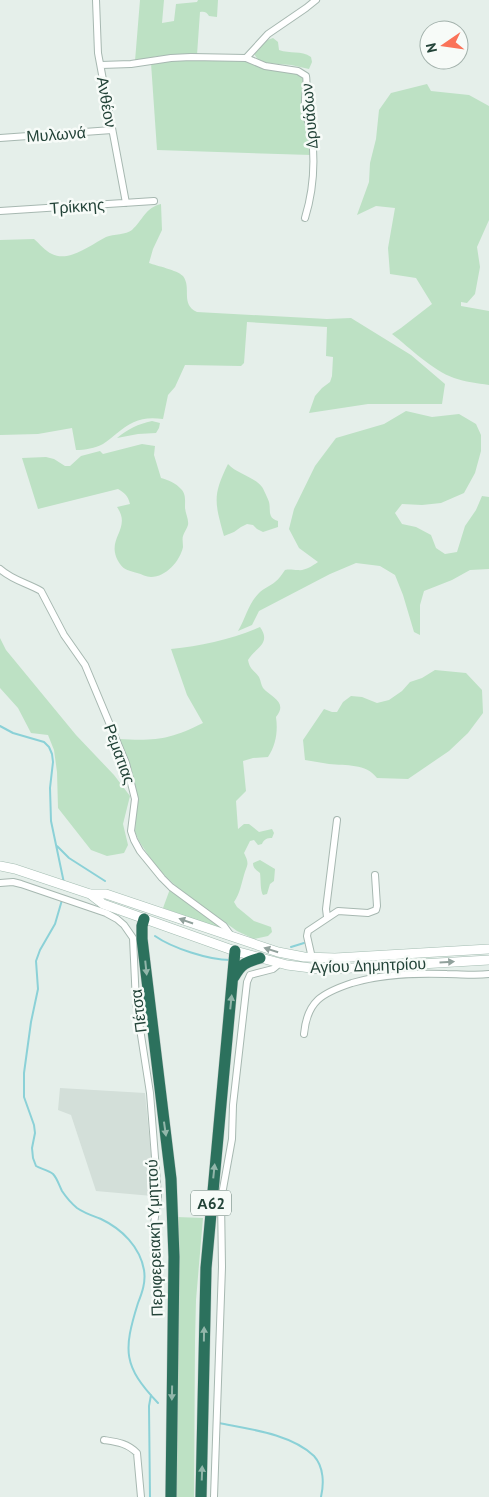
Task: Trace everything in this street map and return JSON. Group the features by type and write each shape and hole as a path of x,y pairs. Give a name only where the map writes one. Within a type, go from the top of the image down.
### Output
{"highway":[{"name":"Περιφερειακή Υμηττού","path":"146,914 142,926 142,939 173,1205 171,1497"},
{"path":"233,979 235,951"},
{"path":"233,979 241,966 249,961 260,958"},
{"name":"Α62","path":"202,1497 207,1259 233,979"}],"street":[{"name":"Ανθέον","path":"96,0 98,54 126,202"},
{"path":"101,65 130,64 191,57 246,58 268,34 316,0"},
{"name":"Δρυάδων","path":"246,58 265,66 298,71 306,76 305,108 312,138 313,157 311,194 305,218"},
{"name":"Μυλωνά","path":"0,138 112,130"},
{"name":"Τρίκκης","path":"0,212 154,201"},
{"name":"Ρεματιας","path":"0,569 12,579 41,591 64,635 85,665 129,772 135,799 132,830 134,840 140,851 171,887 224,926 232,937"},
{"path":"327,917 326,909 337,820"},
{"path":"0,866 90,894 103,904 232,937 235,951"},
{"path":"312,958 307,933 327,917 338,911 368,913 374,911 377,906 375,875"},
{"name":"Πέτσα","path":"0,883 14,882 21,884 117,918 133,938 136,1002 150,1093 158,1196 153,1231"},
{"name":"Αγίου Δημητρίου","path":"146,914 191,936 279,964 303,968 336,969 489,960"},
{"name":"Αγίου Δημητρίου","path":"232,937 278,952 312,958 489,949"},
{"path":"214,1497 222,1267 221,1200 232,1139 233,1105 247,982 250,975 273,970 279,964"},
{"path":"304,1034 308,1016 316,1001 322,995 337,988 389,975 489,974"},
{"path":"104,1440 123,1443 137,1453 141,1497"}],"shaded area":[{"path":"60,1088 145,1093 153,1175 152,1196 96,1191 71,1115 58,1110"}],"green space":[{"path":"140,0 164,0 162,23 174,21 176,4 197,2 198,0 218,0 217,17 200,12 197,55 158,56 135,61"},
{"path":"273,38 278,42 279,50 311,57 312,62 309,69 259,61 254,54 260,46"},
{"path":"172,60 246,61 297,73 304,78 302,105 311,155 157,150 151,63"},
{"path":"427,84 431,91 469,95 489,106 489,220 477,247 480,267 475,294 467,303 461,302 461,306 489,311 489,385 454,378 446,374 429,364 392,334 432,304 416,278 390,274 388,248 395,208 376,206 357,215 369,182 370,163 376,139 379,110 391,93"},
{"path":"161,204 162,230 149,263 172,270 183,276 187,286 187,300 192,309 197,312 327,319 351,318 411,355 445,384 442,404 368,404 309,413 315,396 330,382 332,376 333,357 326,356 327,327 247,322 244,363 241,366 185,365 175,387 168,395 163,419 149,418 138,420 103,444 83,450 76,450 72,428 38,434 0,435 0,240 34,239 49,253 66,256 80,252 106,237 129,232 151,208"},
{"path":"406,411 432,417 459,414 476,424 481,435 481,451 475,473 464,493 441,503 422,505 402,504 395,513 402,524 416,527 431,535 436,548 445,554 457,552 465,526 476,510 482,496 489,497 489,569 470,570 452,580 424,591 420,605 420,635 414,632 395,575 380,566 356,563 330,574 259,611 252,625 238,631 255,597 276,581 285,570 303,570 318,562 299,548 289,529 294,509 315,466 336,438 384,424"},
{"path":"152,421 160,423 156,433 117,438 133,427"},
{"path":"142,444 155,446 154,455 161,478 174,483 183,491 188,523 183,537 183,547 176,563 162,574 151,577 125,569 120,564 116,555 116,541 122,522 117,507 130,504 124,493 118,489 38,509 22,458 46,457 54,459 65,466 70,466 81,456 100,451 103,454"},
{"path":"228,464 262,487 269,502 271,516 278,521 278,527 263,532 253,525 247,524 224,536 217,507 217,492"},
{"path":"260,627 264,638 263,642 248,660 251,668 259,677 263,688 280,704 280,708 276,717 275,743 268,757 243,761 246,791 236,801 238,829 244,824 249,824 259,832 272,829 274,833 272,838 266,839 262,844 258,845 254,840 250,841 244,853 247,866 234,902 237,907 254,921 271,927 272,932 268,936 254,939 237,931 179,889 156,867 135,832 137,795 130,768 118,739 142,740 162,738 181,733 203,723 187,695 171,649 216,641"},
{"path":"0,638 6,650 76,735 114,775 130,796 123,824 128,845 124,853 107,856 91,850 58,808 54,750 48,735 31,733 18,708 0,688"},
{"path":"435,670 466,673 482,690 483,713 468,733 449,751 408,779 377,778 367,770 349,765 305,760 303,740 324,709 337,712 343,702 351,696 362,697 377,703 389,700 402,691 410,682 422,678"},
{"path":"260,860 275,869 274,881 270,884 267,894 263,895 260,873 253,865 253,863"},
{"path":"170,889 211,918 222,929 163,908"},
{"path":"177,1217 203,1218 196,1300 194,1497 176,1497"}],"waterway":[{"path":"0,726 13,733 44,742 52,754 51,821 64,883"},
{"path":"57,846 69,858 105,881"},
{"path":"62,900 55,924 36,961 38,989 24,1073 24,1097 35,1133 32,1148 33,1158 36,1166 53,1174 62,1191 75,1206 109,1223 123,1233 139,1254 144,1270 144,1279 130,1334 129,1357 138,1379 158,1403"},
{"path":"155,936 171,945 191,952 212,958 230,960"},
{"path":"291,947 304,943"},
{"path":"150,1497 149,1406 151,1395"},
{"path":"219,1423 282,1437 305,1449 314,1456 320,1465 323,1481 321,1497"}]}
